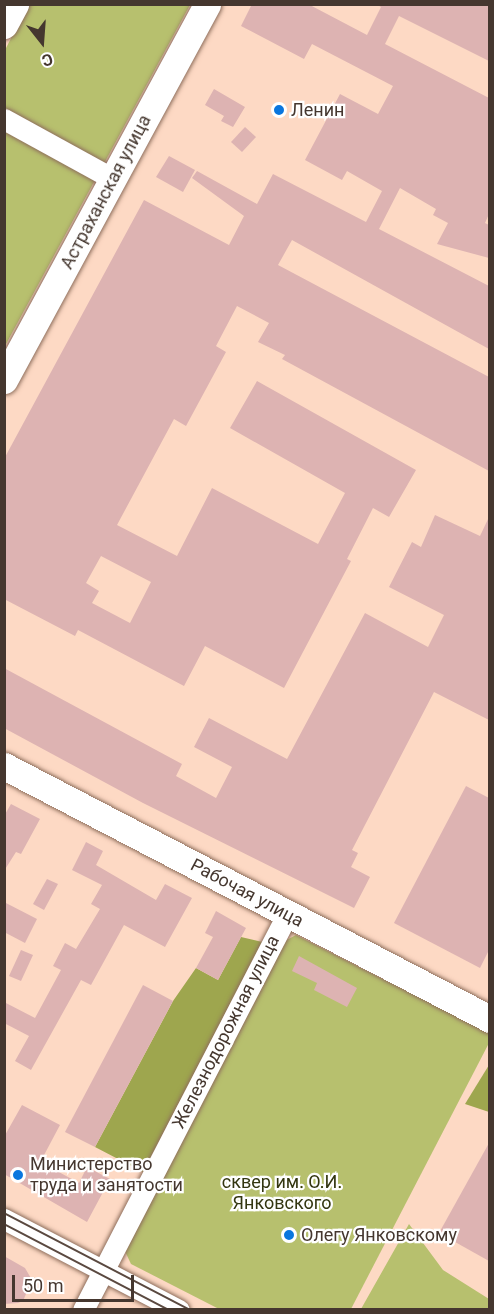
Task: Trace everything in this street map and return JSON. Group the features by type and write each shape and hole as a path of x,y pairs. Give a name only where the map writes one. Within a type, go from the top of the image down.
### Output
{"main road":[{"path":"4,25 15,4"},
{"name":"Астраханская улица","path":"4,380 207,4"},
{"name":"Рабочая улица","path":"4,766 489,1019"}],"street":[{"path":"4,118 114,178"},
{"name":"Железнодорожная улица","path":"82,1310 287,915"},
{"path":"4,1219 180,1310"}],"green space":[{"path":"28,5 190,5 5,346 5,50"},
{"name":"сквер им. О.И. Янковского","path":"296,935 489,1033 489,1043 351,1309 219,1309 131,1264 123,1247 283,942"},
{"path":"241,937 262,942 143,1172 95,1147 173,1001 196,968 218,980"},
{"path":"489,1065 489,1112 465,1104"},
{"path":"409,1224 443,1270 489,1299 489,1309 361,1309"}],"building":[{"path":"252,4 308,4 367,35 381,7 376,4 489,4 489,61 399,16 385,44 489,98 489,214 485,223 489,225 489,258 437,244 448,223 433,215 436,209 400,188 379,229 489,286 489,349 292,240 278,265 489,377 489,471 282,359 285,355 258,342 269,323 237,306 216,346 226,352 186,426 174,419 117,525 177,556 212,488 318,544 345,493 230,428 257,381 416,470 389,517 373,508 347,559 351,561 284,688 205,646 184,686 78,630 75,636 4,599 4,459 144,200 229,245 244,216 192,178 197,171 257,204 273,174 366,222 382,191 347,171 342,180 305,160 340,94 378,114 393,86 312,44 304,59 241,26","holes":["101,556 151,582 130,623 92,603 99,591 86,583"]},
{"path":"214,89 245,107 233,127 221,121 224,116 205,105"},
{"path":"245,127 256,137 242,152 231,142"},
{"path":"169,156 195,170 183,192 156,177"},
{"path":"435,515 480,536 489,517 489,720 434,692 352,850 358,853 351,867 370,877 354,908 143,803 4,728 4,668 182,764 176,776 216,798 232,767 194,747 209,718 287,759 365,613 428,647 444,615 389,587 412,542 421,547"},
{"path":"466,786 489,798 489,950 480,968 394,923"},
{"path":"11,804 40,819 21,854 16,852 4,871 4,816"},
{"path":"86,842 103,851 96,865 156,900 165,884 192,898 165,947 124,925 91,985 81,980 31,1070 15,1061 29,1036 4,1023 4,1002 35,1018 61,970 53,966 65,943 76,949 100,909 91,904 102,885 72,870"},
{"path":"47,879 58,884 44,910 33,904"},
{"path":"4,902 37,919 25,943 4,932"},
{"path":"216,911 246,928 218,980 196,968 213,937 205,933"},
{"path":"21,950 33,955 21,981 9,976"},
{"path":"299,956 357,988 347,1007 314,990 317,983 292,971"},
{"path":"143,985 173,1001 95,1147 65,1132"},
{"path":"22,1105 60,1125 43,1157 49,1160 46,1165 79,1183 87,1167 110,1179 87,1222 4,1174 4,1137"},
{"path":"489,1143 489,1261 439,1233"},
{"path":"4,1256 25,1268 32,1280 23,1301 18,1303 4,1304"}],"tram line":[{"path":"4,1213 190,1310"},
{"path":"4,1224 169,1310"}],"place":[{"name":"Ленин","path":"279,110"},
{"name":"Министерство труда и занятости","path":"18,1175"},
{"name":"Олегу Янковскому","path":"289,1235"}]}
